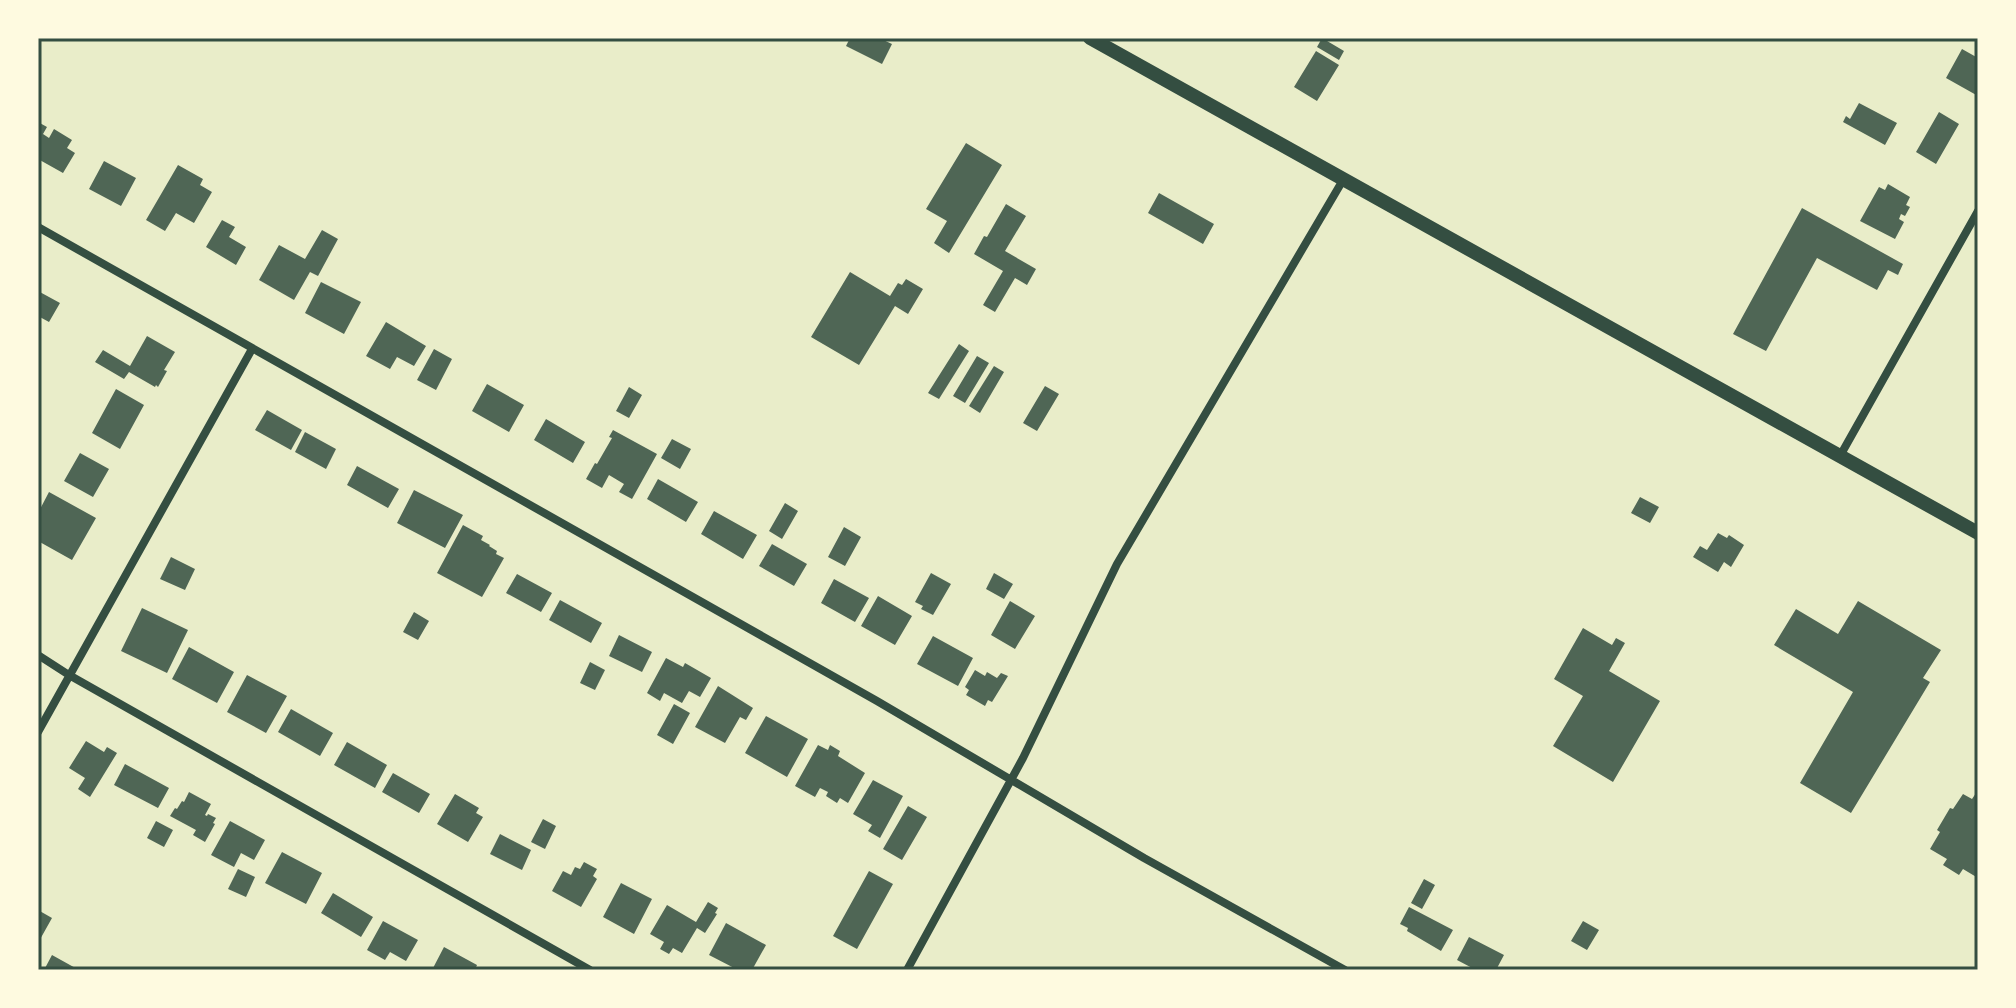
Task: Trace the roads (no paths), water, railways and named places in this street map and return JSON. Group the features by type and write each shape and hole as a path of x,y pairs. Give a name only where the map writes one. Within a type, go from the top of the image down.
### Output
{"main road":[{"path":"1090,38 1978,533"}],"street":[{"path":"907,970 1023,758 1117,564 1343,180"},
{"path":"1840,456 1978,211"},
{"path":"38,227 877,701 1144,858 1345,970"},
{"path":"38,732 252,349"},
{"path":"38,655 590,970"}]}
